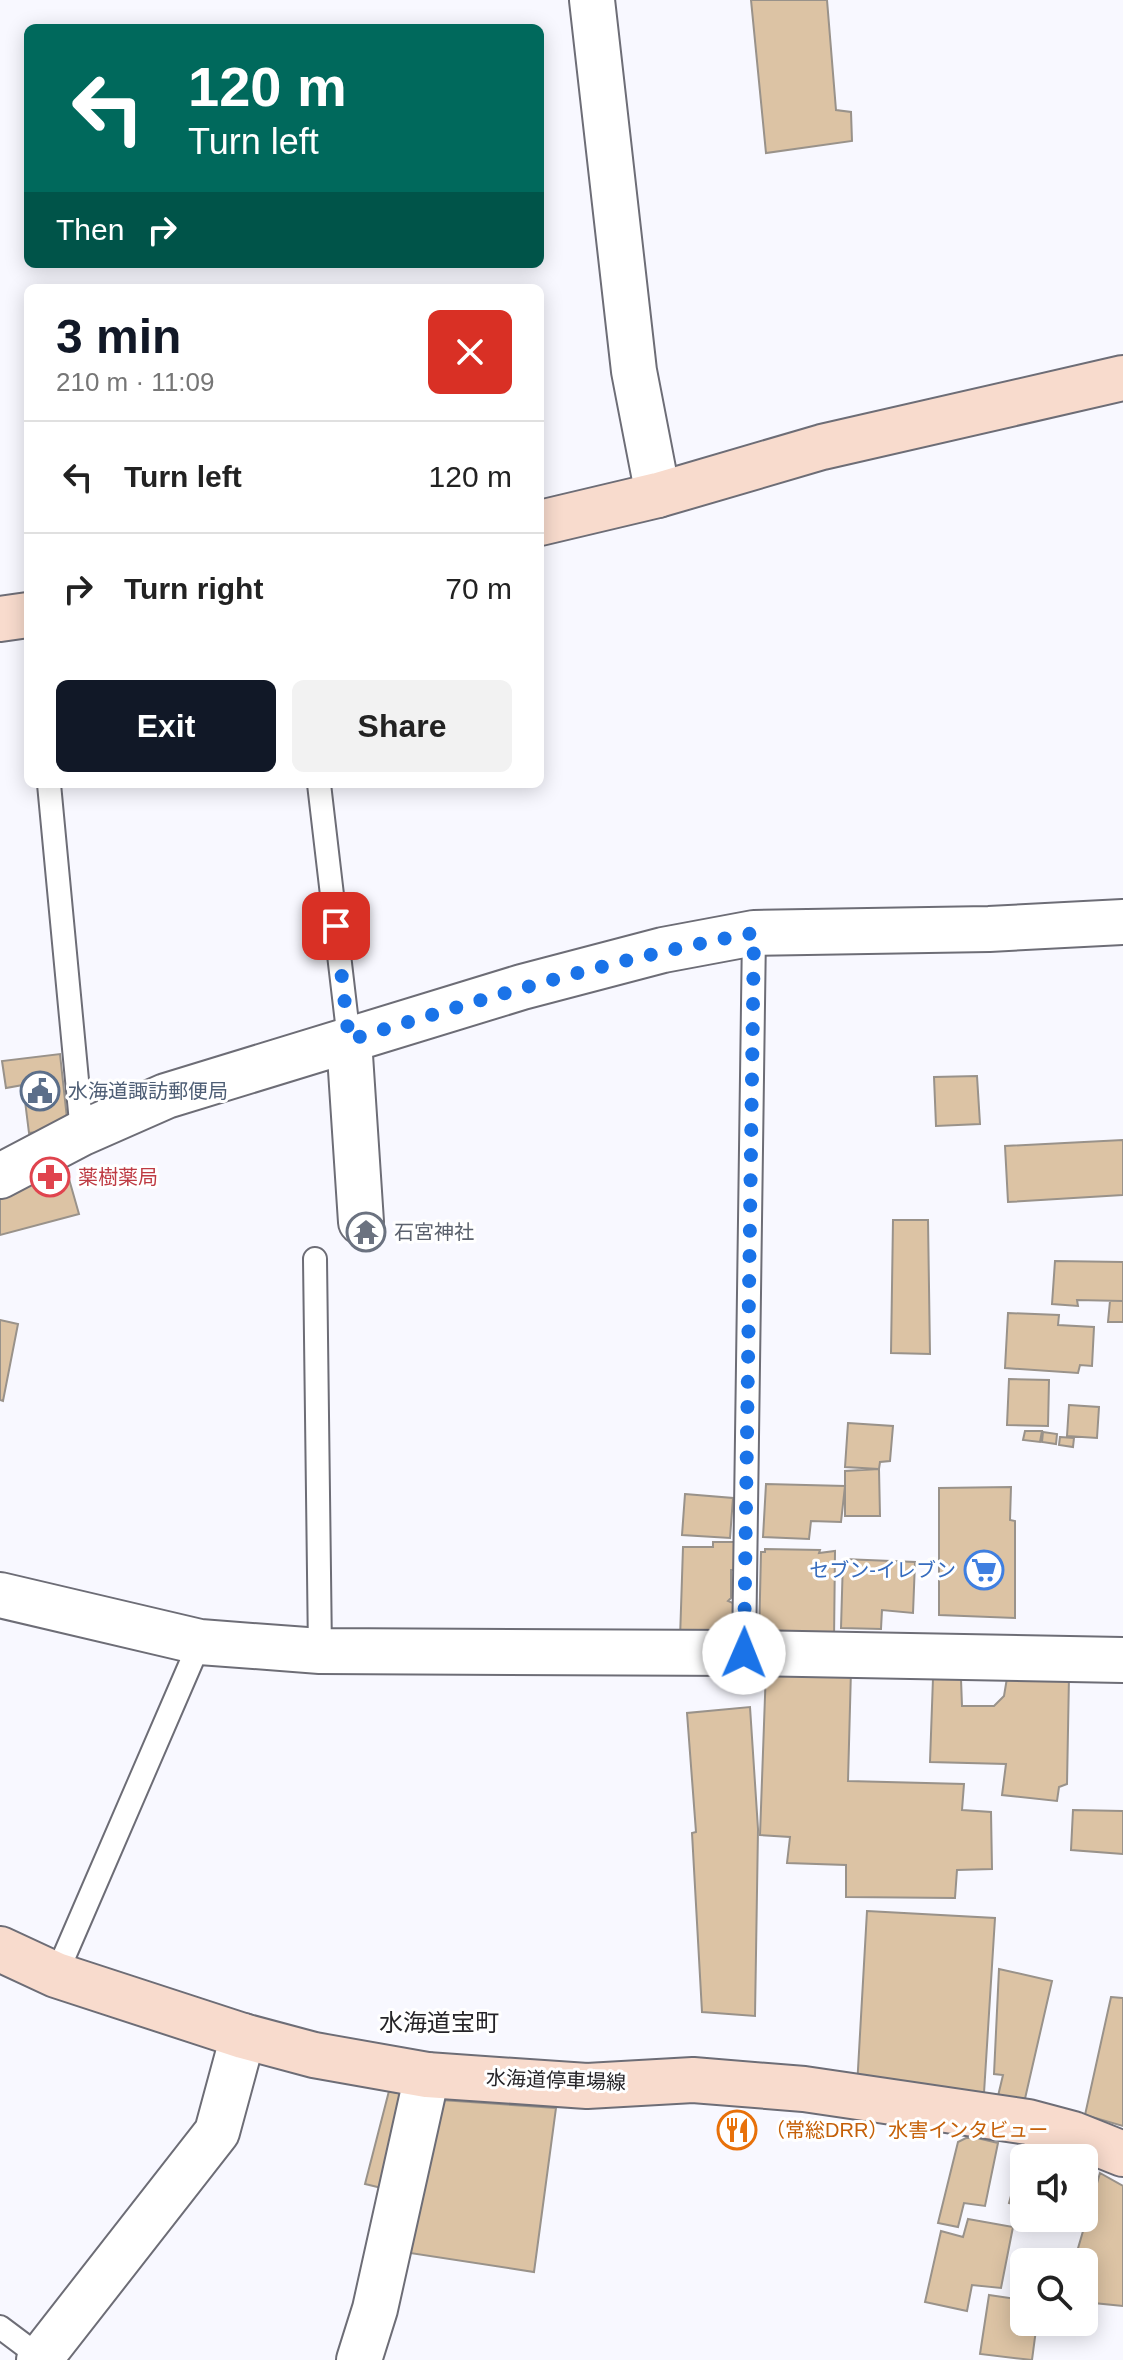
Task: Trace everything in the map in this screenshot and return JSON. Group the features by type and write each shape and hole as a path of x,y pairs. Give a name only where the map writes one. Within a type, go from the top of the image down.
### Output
{"main road":[{"path":"544,522 658,495 822,447 1123,378"},
{"path":"0,619 24,616"},
{"name":"水海道停車場線","path":"0,1949 56,1975 243,2036 314,2055 427,2075 587,2086 693,2080 804,2089 1028,2122 1073,2134 1123,2154"}],"street":[{"path":"592,0 634,371 658,495"},
{"path":"0,1176 82,1133 166,1096 552,978 663,950 754,933 989,929 1123,922"},
{"path":"349,1040 361,1222"},
{"path":"0,1595 200,1642 320,1651 744,1653 1123,1660"},
{"path":"42,2359 217,2132 243,2036"},
{"path":"359,2360 375,2309 427,2075"}],"lane":[{"path":"49,788 82,1133"},
{"path":"319,788 349,1040"},
{"path":"744,1653 754,933"},
{"path":"315,1259 320,1651"},
{"path":"56,1975 200,1642"},
{"path":"0,2327 42,2359"}],"building":[{"path":"751,0 827,0 836,110 851,112 852,141 766,153"},
{"path":"60,1054 68,1128 29,1133 23,1085 6,1088 2,1061"},
{"path":"977,1076 980,1124 936,1126 934,1077"},
{"path":"1123,1140 1123,1195 1008,1202 1005,1146"},
{"name":"薬樹薬局","path":"63,1158 79,1214 0,1235 0,1197"},
{"path":"893,1220 928,1220 930,1354 891,1353"},
{"path":"1055,1261 1123,1262 1123,1301 1077,1300 1078,1306 1052,1304"},
{"path":"1110,1301 1123,1301 1123,1322 1108,1322"},
{"path":"1008,1313 1059,1315 1058,1325 1094,1327 1092,1366 1080,1365 1078,1373 1005,1368"},
{"path":"0,1320 18,1324 3,1401 0,1400"},
{"path":"1009,1379 1049,1380 1048,1426 1007,1425"},
{"path":"1069,1405 1099,1407 1097,1438 1067,1436"},
{"path":"848,1423 893,1426 890,1461 880,1462 879,1469 845,1467"},
{"path":"1025,1431 1042,1431 1040,1442 1023,1440"},
{"path":"1043,1432 1057,1434 1056,1444 1042,1442"},
{"path":"1060,1437 1074,1438 1073,1447 1059,1445"},
{"path":"879,1469 880,1516 845,1516 845,1471"},
{"path":"766,1484 845,1486 841,1522 811,1521 809,1539 763,1537"},
{"path":"1011,1487 1010,1520 1015,1521 1015,1618 939,1615 939,1488"},
{"path":"685,1494 733,1498 730,1538 682,1535"},
{"path":"713,1542 737,1542 735,1570 731,1570 731,1598 728,1601 735,1604 735,1642 680,1639 683,1547 713,1547"},
{"path":"765,1549 820,1550 819,1553 835,1551 834,1641 759,1639 761,1552"},
{"path":"843,1559 915,1562 913,1613 882,1610 881,1629 841,1628"},
{"path":"766,1669 851,1670 848,1781 964,1784 962,1810 991,1812 992,1869 957,1870 955,1898 846,1897 846,1865 787,1863 790,1837 760,1835"},
{"path":"1069,1676 1067,1784 1059,1787 1057,1801 1002,1795 1006,1764 930,1762 933,1678 961,1679 962,1706 994,1706 1004,1696 1007,1678"},
{"path":"750,1707 758,1829 755,2016 702,2012 692,1833 696,1832 687,1713"},
{"path":"1073,1810 1123,1811 1123,1854 1071,1850"},
{"path":"867,1911 995,1918 984,2093 857,2087"},
{"path":"999,1969 1052,1981 1024,2103 998,2096 1003,2075 994,2074"},
{"path":"1111,1997 1123,1998 1123,2126 1085,2115"},
{"path":"389,2091 415,2097 390,2190 365,2184"},
{"path":"441,2100 556,2108 534,2272 410,2253"},
{"path":"966,2138 998,2143 985,2206 964,2203 958,2227 938,2223 958,2142"},
{"path":"1100,2173 1123,2186 1123,2306 1098,2303 1098,2248 1078,2248 1083,2232 1098,2232"},
{"path":"968,2219 1010,2226 1012,2232 1001,2288 972,2285 967,2311 925,2302 941,2231 963,2237"},
{"path":"989,2295 1010,2298 1010,2336 1035,2336 1032,2360 980,2354"}],"place":[{"name":"水海道諏訪郵便局","path":"40,1091"},
{"name":"薬樹薬局","path":"50,1177"},
{"name":"石宮神社","path":"366,1232"},
{"name":"セブン-イレブン","path":"984,1570"},
{"name":"（常総DRR）水害インタビュー","path":"737,2130"}],"district":[{"name":"水海道宝町","path":"439,2022"}],"route":[{"path":"336,926 349,1040 552,978 663,950 754,933 744,1653"}]}
